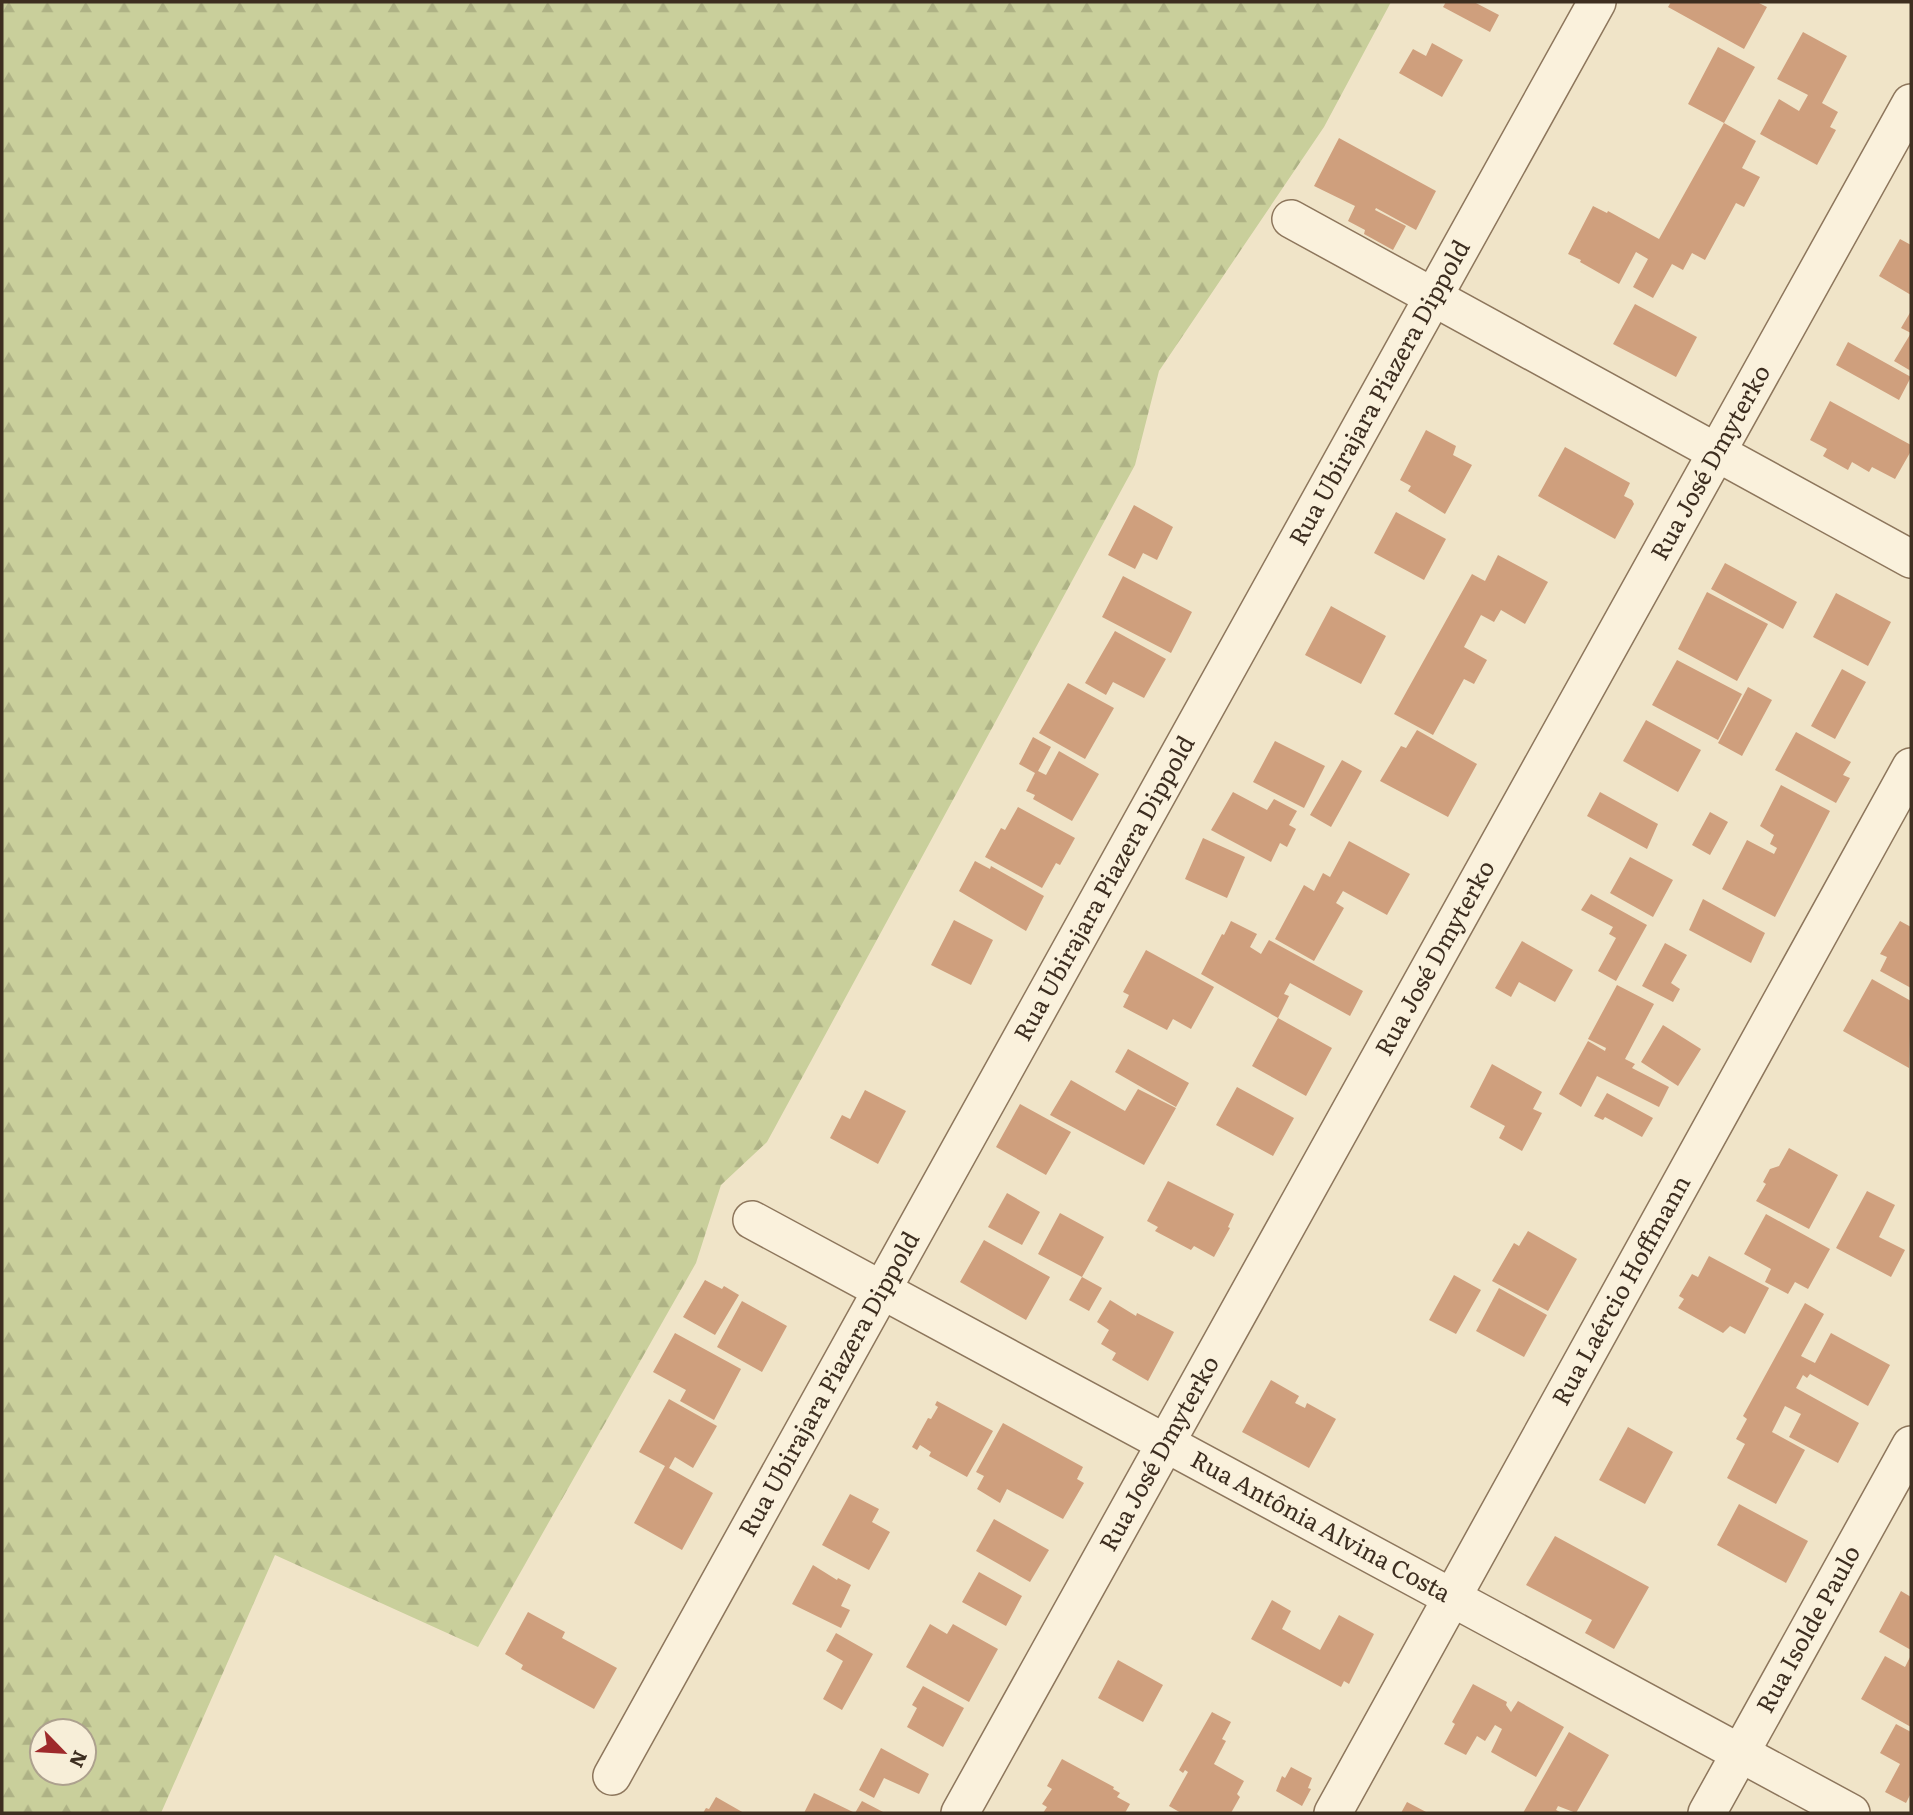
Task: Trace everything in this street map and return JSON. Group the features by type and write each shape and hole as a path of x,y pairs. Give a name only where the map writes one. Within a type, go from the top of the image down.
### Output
{"street":[{"name":"Rua Ubirajara Piazera Dippold","path":"612,1776 1597,2"},
{"name":"Rua José Dmyterko","path":"960,1813 1911,103"},
{"path":"1291,219 1911,559"},
{"name":"Rua Laércio Hoffmann","path":"1333,1813 1911,767"},
{"name":"Rua Antônia Alvina Costa","path":"752,1220 1851,1813"},
{"name":"Rua Isolde Paulo","path":"1707,1813 1911,1445"}],"green space":[{"path":"2,2 1391,2 1324,127 1159,371 1135,465 767,1142 721,1185 696,1263 478,1647 275,1555 161,1813 2,1813"}],"building":[{"path":"1446,2 1474,2 1499,15 1490,32 1443,7"},
{"path":"1671,2 1757,2 1767,7 1744,49 1668,7"},
{"path":"1803,32 1847,56 1822,103 1838,112 1830,127 1836,130 1817,165 1760,134 1779,99 1799,111 1808,95 1777,79"},
{"path":"1432,43 1463,60 1442,97 1399,73 1413,49 1426,56"},
{"path":"1718,47 1755,67 1724,123 1688,104"},
{"path":"1724,123 1756,141 1742,168 1760,177 1744,207 1736,203 1705,260 1692,253 1683,270 1672,264 1653,298 1633,287 1648,259 1636,252 1619,284 1568,254 1593,206 1607,213 1608,211 1659,239"},
{"path":"1339,138 1436,191 1416,230 1376,208 1375,210 1406,226 1393,250 1364,234 1365,230 1348,221 1355,206 1314,186"},
{"path":"1900,239 1911,245 1911,295 1879,276"},
{"path":"1635,304 1697,337 1676,377 1613,344"},
{"path":"1911,311 1911,333 1901,328"},
{"path":"1911,333 1911,371 1894,361"},
{"path":"1848,342 1911,377 1899,400 1836,365"},
{"path":"1830,401 1911,445 1911,451 1895,479 1872,467 1869,472 1852,462 1848,470 1823,456 1827,449 1810,440"},
{"path":"1426,430 1456,446 1453,455 1472,465 1445,514 1408,491 1411,486 1400,480"},
{"path":"1565,447 1630,483 1624,496 1634,504 1615,539 1538,496"},
{"path":"1134,505 1173,527 1157,560 1143,553 1135,569 1108,555"},
{"path":"1396,512 1446,539 1424,580 1374,553"},
{"path":"1498,555 1548,582 1525,624 1501,610 1494,622 1481,615 1464,647 1487,660 1474,684 1464,679 1433,735 1394,714 1472,574 1485,581"},
{"path":"1725,563 1797,602 1783,629 1711,589"},
{"path":"1123,576 1192,612 1171,653 1102,617"},
{"path":"1707,592 1768,624 1737,681 1678,649"},
{"path":"1836,593 1891,622 1868,666 1813,637"},
{"path":"1331,606 1386,636 1361,684 1305,655"},
{"path":"1115,631 1166,659 1144,698 1113,682 1106,695 1085,683"},
{"path":"1677,660 1742,694 1718,740 1652,705"},
{"path":"1842,669 1866,682 1835,739 1811,726"},
{"path":"1068,683 1114,708 1085,759 1039,733"},
{"path":"1748,687 1772,700 1742,756 1718,743"},
{"path":"1646,720 1701,750 1678,792 1623,761"},
{"path":"1417,730 1477,764 1448,817 1380,781 1401,746 1406,748"},
{"path":"1796,732 1851,762 1843,775 1850,778 1836,803 1775,770"},
{"path":"1033,737 1051,747 1038,771 1046,775 1059,751 1099,774 1072,821 1033,799 1035,795 1026,791 1035,773 1019,764"},
{"path":"1275,741 1325,766 1304,808 1253,782"},
{"path":"1342,760 1362,771 1331,827 1310,815"},
{"path":"1781,785 1830,811 1775,917 1722,889 1747,840 1774,854 1777,848 1770,844 1774,835 1760,826"},
{"path":"1233,792 1267,810 1274,799 1297,811 1289,825 1296,829 1287,847 1280,843 1271,862 1211,830"},
{"path":"1600,792 1658,824 1647,849 1587,816"},
{"path":"1018,807 1075,838 1060,865 1056,863 1042,888 985,857 1001,828 1005,830"},
{"path":"1710,812 1728,822 1710,855 1692,845"},
{"path":"1203,838 1245,857 1227,898 1185,879"},
{"path":"1349,841 1410,874 1387,915 1343,891 1336,903 1344,908 1314,961 1275,939 1304,885 1314,891 1323,873 1330,877"},
{"path":"1630,857 1673,880 1653,917 1610,893"},
{"path":"975,861 990,869 991,866 1044,896 1026,931 959,891"},
{"path":"1591,894 1647,925 1616,981 1598,971 1616,938 1609,934 1613,927 1581,910"},
{"path":"1703,899 1765,933 1751,963 1689,930"},
{"path":"954,920 993,940 971,985 931,965"},
{"path":"1231,921 1257,934 1250,947 1261,954 1269,940 1363,991 1350,1016 1290,983 1284,994 1289,996 1278,1018 1201,974"},
{"path":"1900,921 1911,927 1911,988 1880,971 1887,957 1880,954"},
{"path":"1522,941 1573,970 1555,1002 1519,982 1511,997 1495,988"},
{"path":"1665,943 1687,955 1671,983 1680,989 1673,1002 1642,986"},
{"path":"1146,950 1214,987 1191,1029 1173,1019 1167,1030 1123,1007 1129,995 1123,992"},
{"path":"1872,979 1911,1001 1909,1068 1843,1031"},
{"path":"1617,985 1654,1004 1625,1059 1635,1064 1632,1068 1669,1087 1659,1107 1597,1076 1581,1107 1559,1094 1588,1041 1605,1051 1606,1048 1588,1039"},
{"path":"1278,1018 1332,1048 1306,1096 1252,1066"},
{"path":"1663,1025 1701,1049 1678,1086 1641,1062"},
{"path":"1128,1049 1189,1083 1176,1107 1115,1072"},
{"path":"1492,1064 1542,1092 1533,1109 1542,1113 1522,1151 1499,1138 1505,1126 1470,1107"},
{"path":"1071,1080 1125,1111 1138,1089 1176,1108 1144,1165 1050,1115"},
{"path":"1237,1087 1294,1118 1273,1156 1216,1125"},
{"path":"865,1090 906,1111 878,1164 830,1138 842,1115 850,1119"},
{"path":"1607,1093 1653,1118 1642,1137 1605,1117 1603,1120 1594,1116"},
{"path":"1020,1104 1071,1132 1046,1175 996,1147"},
{"path":"1789,1148 1838,1175 1809,1229 1756,1201 1766,1184 1763,1182 1770,1169 1779,1166"},
{"path":"1168,1181 1234,1214 1228,1227 1230,1228 1214,1257 1194,1246 1191,1250 1155,1231 1158,1227 1147,1221"},
{"path":"1867,1191 1895,1205 1879,1237 1905,1250 1891,1277 1836,1248"},
{"path":"1007,1193 1040,1212 1022,1245 988,1227"},
{"path":"1060,1213 1104,1237 1082,1277 1038,1254"},
{"path":"1766,1214 1830,1249 1808,1289 1795,1282 1788,1294 1765,1282 1771,1269 1744,1254"},
{"path":"1528,1231 1577,1259 1548,1311 1492,1281 1514,1243 1519,1246"},
{"path":"984,1240 1050,1277 1026,1320 960,1282"},
{"path":"1709,1256 1769,1288 1745,1334 1730,1326 1723,1333 1678,1308 1684,1299 1679,1296 1692,1274 1698,1277"},
{"path":"1454,1275 1481,1290 1456,1334 1429,1320"},
{"path":"1082,1277 1102,1288 1089,1311 1069,1300"},
{"path":"705,1280 722,1289 724,1286 739,1295 715,1335 683,1317"},
{"path":"1499,1288 1547,1315 1524,1357 1476,1331"},
{"path":"1110,1300 1136,1316 1137,1313 1174,1332 1148,1381 1112,1360 1116,1353 1101,1344 1109,1330 1097,1322"},
{"path":"742,1301 787,1326 762,1372 717,1347"},
{"path":"1805,1303 1824,1314 1801,1356 1815,1363 1831,1333 1890,1365 1868,1406 1810,1374 1807,1378 1803,1375 1796,1388 1859,1423 1838,1463 1789,1437 1801,1414 1785,1406 1772,1432 1805,1450 1776,1504 1727,1478 1745,1444 1736,1439 1747,1419 1743,1416"},
{"path":"675,1333 741,1369 714,1420 680,1401 686,1390 653,1372"},
{"path":"1271,1380 1299,1396 1295,1403 1305,1408 1307,1403 1336,1419 1309,1468 1242,1432"},
{"path":"669,1399 717,1426 693,1468 675,1457 669,1468 713,1493 682,1550 634,1523 665,1466 639,1452"},
{"path":"937,1401 993,1431 967,1477 929,1456 931,1452 920,1445 917,1450 912,1447 928,1418 931,1419 938,1407 935,1405"},
{"path":"1003,1423 1083,1467 1077,1479 1084,1483 1063,1519 1007,1489 1000,1503 977,1489 984,1476 976,1472"},
{"path":"1628,1427 1673,1452 1645,1504 1599,1480"},
{"path":"850,1494 879,1509 872,1522 890,1532 869,1570 822,1545"},
{"path":"1739,1504 1808,1541 1786,1583 1717,1545"},
{"path":"994,1519 1049,1550 1030,1582 976,1551"},
{"path":"1555,1536 1649,1587 1614,1649 1585,1633 1592,1620 1526,1585"},
{"path":"813,1565 851,1585 841,1606 850,1610 841,1628 792,1604"},
{"path":"979,1572 1022,1596 1006,1626 962,1602"},
{"path":"1901,1591 1911,1597 1911,1650 1879,1632"},
{"path":"1272,1600 1291,1611 1282,1629 1320,1650 1339,1615 1374,1634 1349,1684 1344,1681 1341,1687 1251,1639"},
{"path":"528,1612 565,1632 562,1638 617,1668 594,1709 521,1669 523,1665 505,1654"},
{"path":"930,1624 947,1634 953,1624 998,1649 969,1702 906,1667"},
{"path":"836,1633 873,1654 842,1710 823,1699 843,1661 826,1651"},
{"path":"1911,1655 1911,1727 1861,1699 1885,1656 1905,1667"},
{"path":"1118,1660 1163,1685 1143,1722 1098,1698"},
{"path":"1473,1684 1507,1702 1511,1712 1518,1701 1564,1727 1536,1777 1491,1752 1502,1729 1495,1725 1485,1741 1477,1736 1466,1755 1444,1744 1455,1724 1452,1722"},
{"path":"923,1686 964,1708 943,1747 907,1727 917,1708 912,1705"},
{"path":"1212,1712 1231,1722 1222,1739 1226,1741 1214,1764 1244,1781 1237,1794 1240,1797 1231,1813 1181,1813 1169,1806 1188,1772 1179,1770"},
{"path":"1896,1724 1911,1732 1911,1793 1906,1803 1885,1792 1900,1764 1880,1753"},
{"path":"1569,1732 1609,1755 1576,1813 1558,1806 1556,1810 1562,1813 1523,1813"},
{"path":"881,1748 929,1774 919,1794 884,1778 874,1798 859,1790"},
{"path":"1062,1759 1114,1787 1113,1789 1120,1793 1117,1797 1130,1804 1125,1813 1043,1813 1047,1807 1042,1804 1052,1789 1047,1786"},
{"path":"1291,1767 1312,1778 1308,1788 1311,1789 1302,1806 1276,1791 1282,1776 1285,1778"},
{"path":"814,1793 855,1813 804,1813"},
{"path":"716,1797 744,1813 703,1813 706,1808 709,1809"},
{"path":"862,1801 885,1813 855,1813"},
{"path":"1407,1802 1428,1813 1401,1813"}]}
